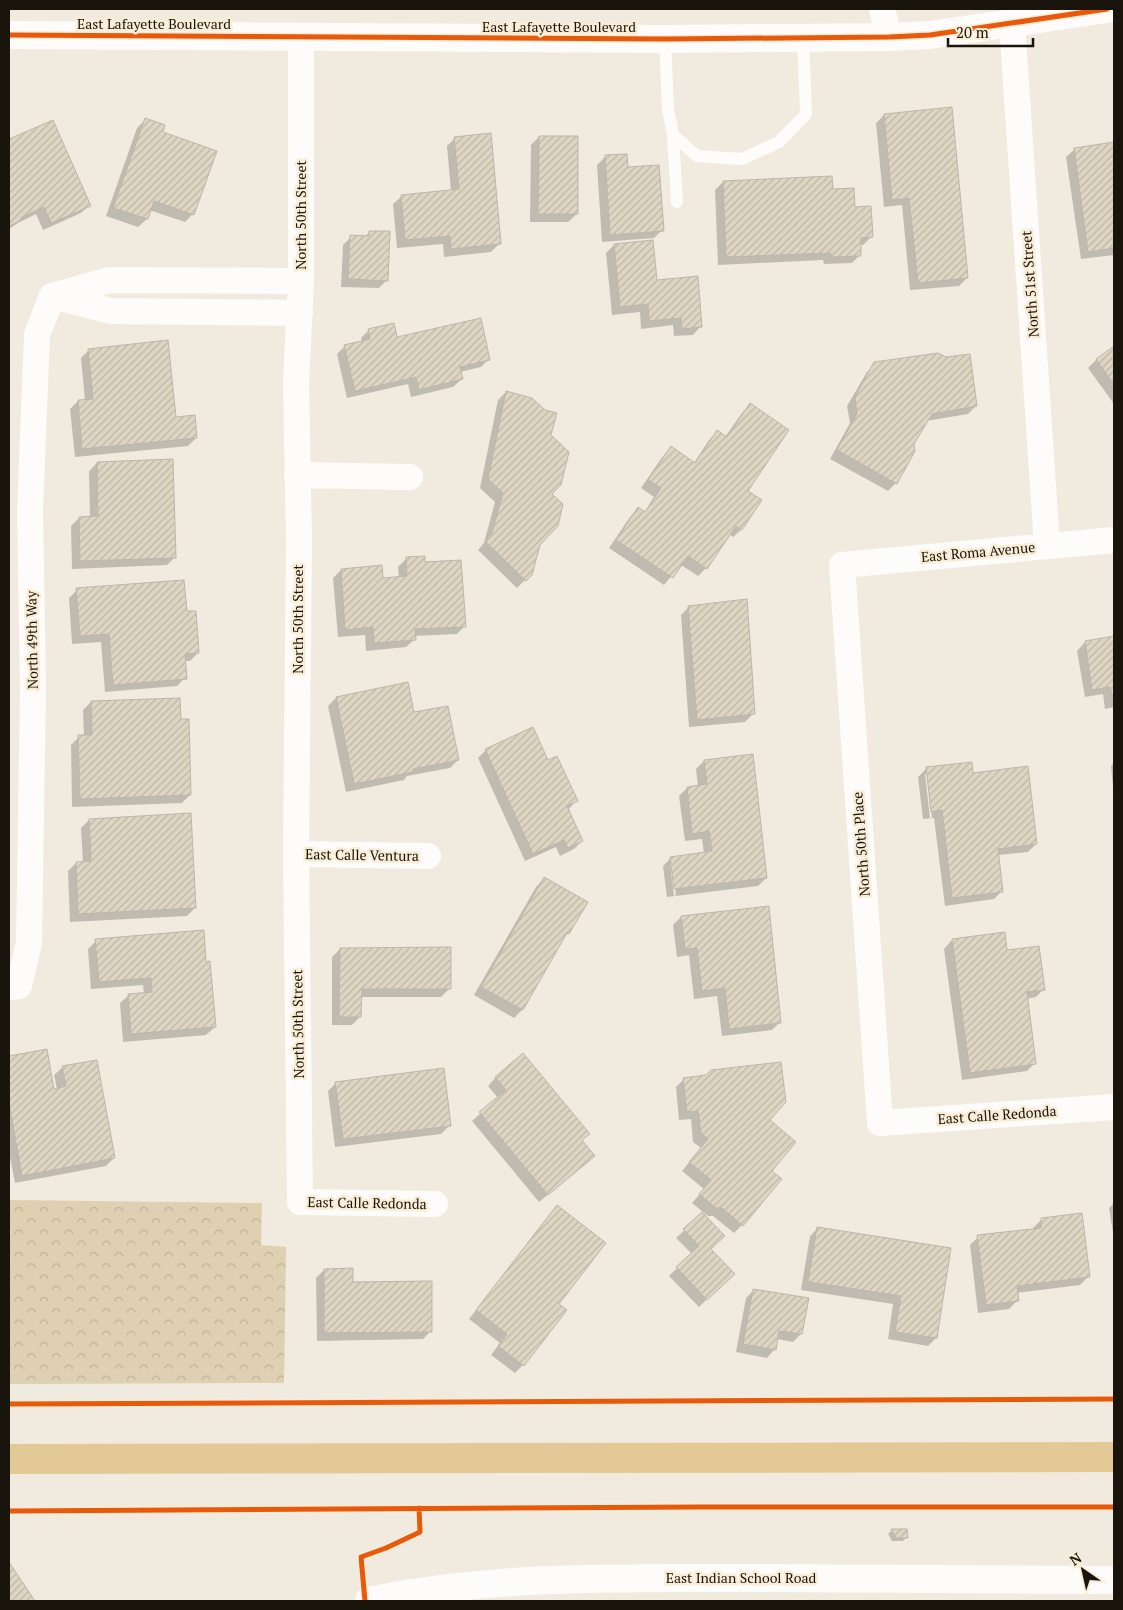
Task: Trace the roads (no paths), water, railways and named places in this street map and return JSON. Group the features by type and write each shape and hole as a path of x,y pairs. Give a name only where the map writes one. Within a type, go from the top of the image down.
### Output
{"street":[{"path":"882,9 889,37"},
{"name":"East Lafayette Boulevard","path":"9,35 665,39 889,37 930,35 1107,9"},
{"name":"North 51st Street","path":"1012,23 1047,546"},
{"name":"North 50th Street","path":"300,1202 296,854 299,541 296,383 301,281 302,37"},
{"path":"52,296 108,280 301,281"},
{"path":"187,280 188,312"},
{"path":"52,296 110,311 300,313"},
{"name":"North 49th Way","path":"14,986 29,943 33,688 30,511 37,335 52,296"},
{"path":"297,475 410,476"},
{"name":"East Roma Avenue","path":"842,564 1114,540"},
{"name":"North 50th Place","path":"842,564 880,1123"},
{"name":"East Calle Ventura","path":"296,854 428,856"},
{"name":"East Calle Redonda","path":"880,1123 1114,1107"},
{"name":"East Calle Redonda","path":"300,1202 435,1204"},
{"name":"East Indian School Road","path":"369,1601 402,1594 515,1581 672,1578 1114,1580"}],"lane":[{"path":"672,135 697,156 742,159 779,142 806,114 803,37"},
{"path":"665,39 668,108 677,202"}],"waterway":[{"path":"9,1459 1114,1457"}]}
